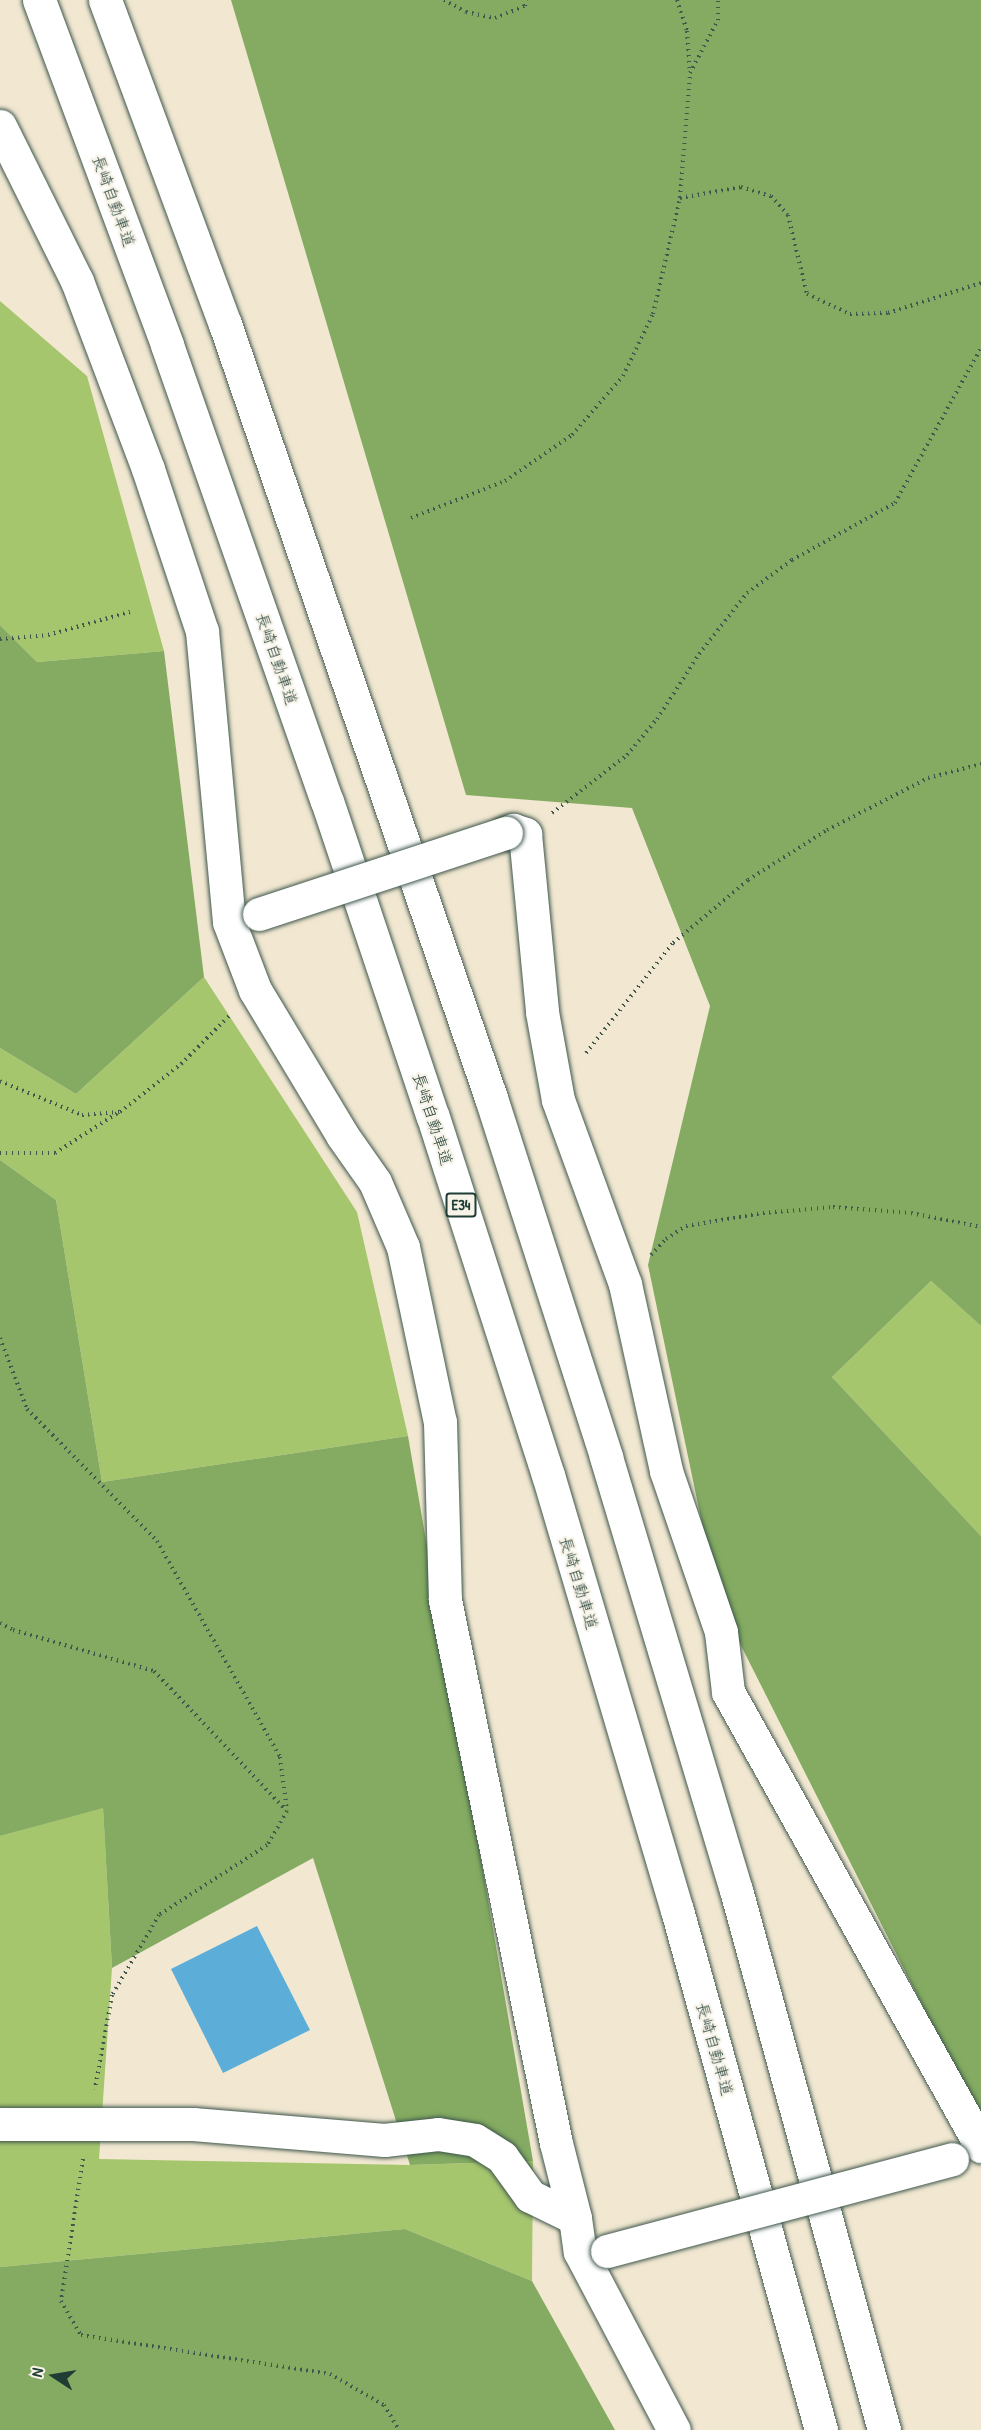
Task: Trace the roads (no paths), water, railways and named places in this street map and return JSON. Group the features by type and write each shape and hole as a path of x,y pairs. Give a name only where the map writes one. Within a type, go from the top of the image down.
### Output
{"main road":[{"name":"長崎自動車道","path":"39,0 167,345 327,801 548,1475 673,1899 821,2430"},
{"path":"105,0 240,369 384,781 513,1165 606,1457 736,1890 884,2430"},
{"path":"0,126 77,281 148,469 202,631 255,990 342,1135 375,1182 403,1247 440,1422 445,1600 555,2143 575,2218 594,2252 674,2430"},
{"path":"244,918 515,833 542,1012 558,1100 625,1284 666,1471 721,1632 728,1692 971,2151 594,2252"},
{"path":"0,2124 193,2124 384,2140 438,2134 475,2140 502,2157 530,2196 575,2218"}],"water":[{"path":"257,1926 310,2030 223,2073 171,1969"}]}
